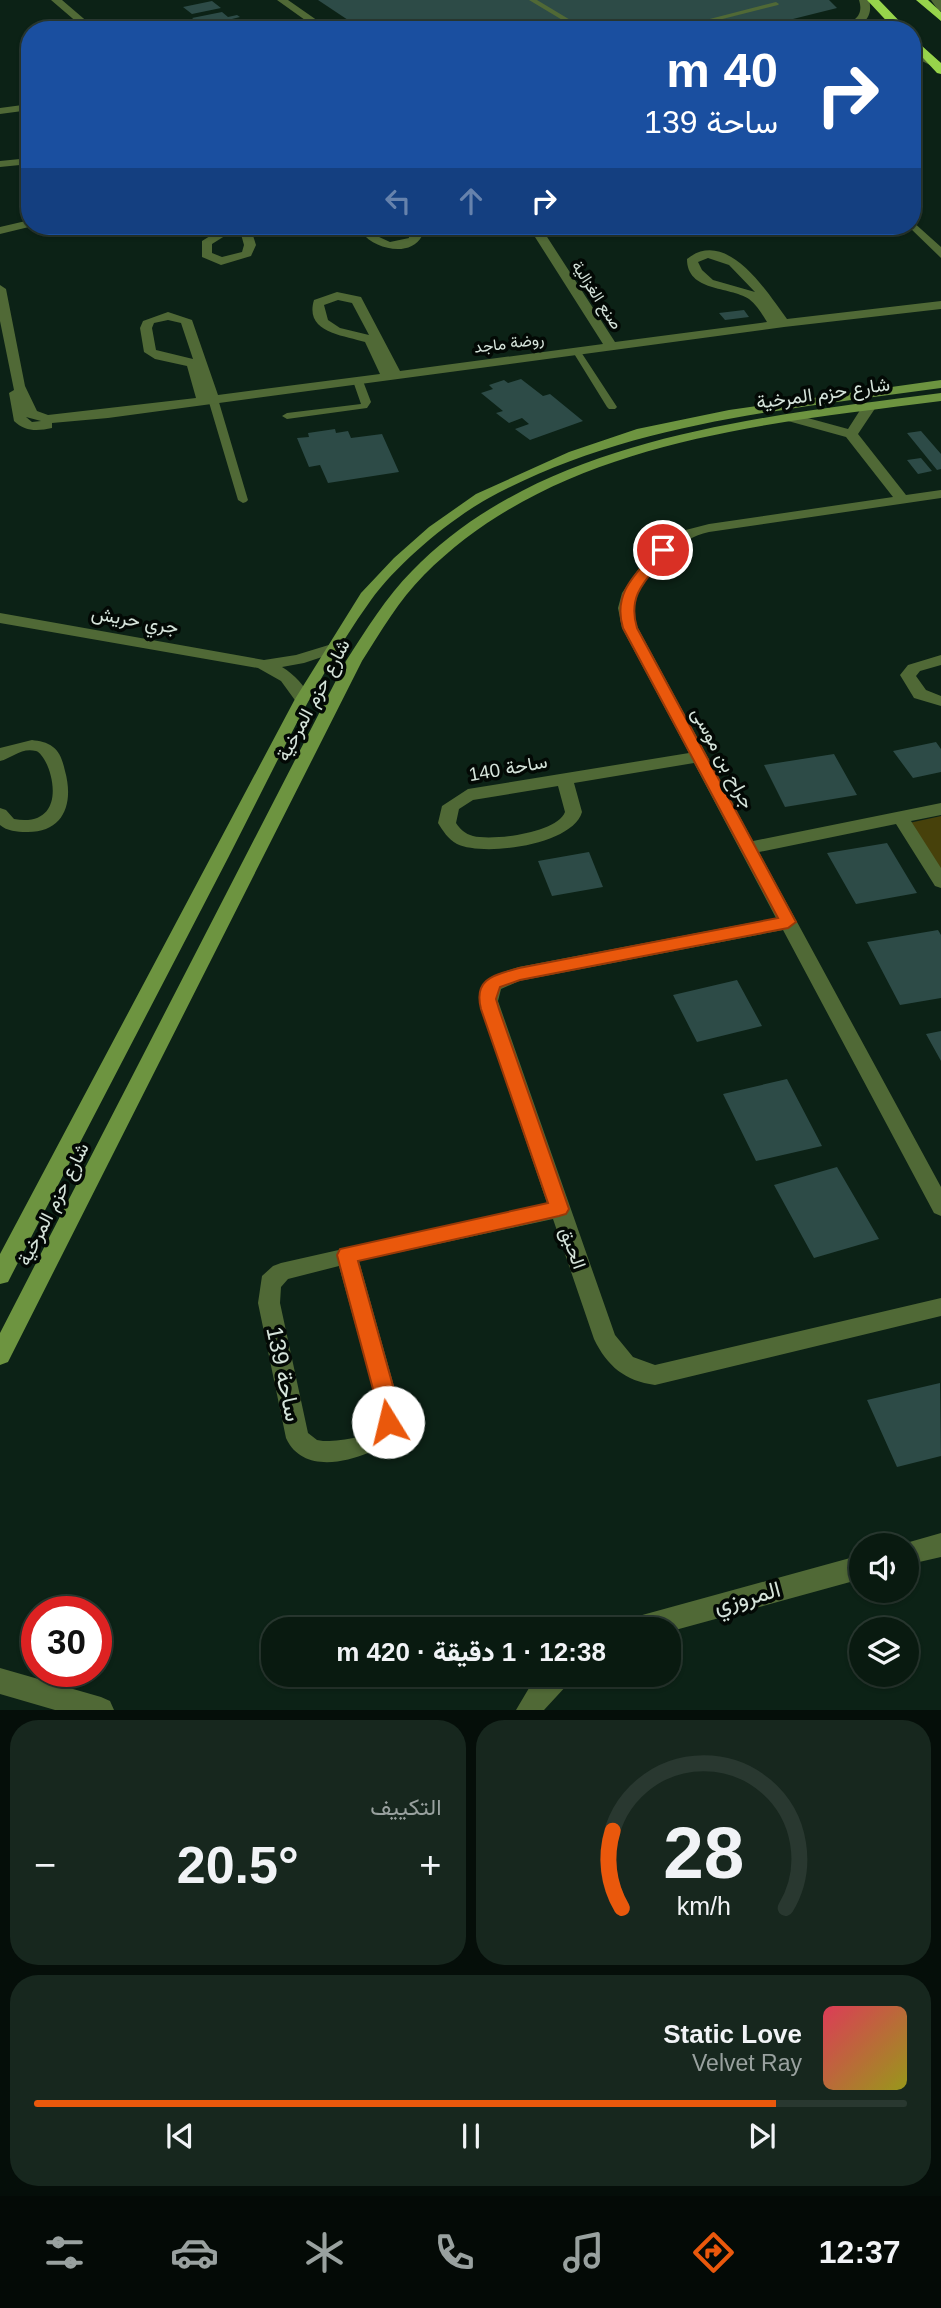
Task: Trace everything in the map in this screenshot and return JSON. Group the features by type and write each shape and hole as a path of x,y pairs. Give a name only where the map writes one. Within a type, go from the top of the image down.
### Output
{"highway":[{"path":"873,0 893,21"},
{"path":"922,0 941,18"},
{"path":"921,49 938,67"}],"street":[{"path":"56,0 81,21"},
{"path":"282,0 313,21"},
{"path":"858,21 867,12 864,0"},
{"path":"936,0 941,8"},
{"path":"921,57 938,67"},
{"path":"0,111 21,108"},
{"path":"0,164 21,162"},
{"path":"0,224 21,222"},
{"path":"0,231 21,224"},
{"path":"921,233 941,254"},
{"path":"219,235 206,243 204,250 212,259 222,261 247,254 250,250 247,235"},
{"path":"370,235 378,243 398,246 414,240 416,235"},
{"name":"صنع الغزالية","path":"540,235 611,347"},
{"path":"704,254 727,257 734,261 780,323 755,297 707,283 696,273 692,262 694,259 704,254"},
{"path":"732,290 748,278"},
{"name":"روضة ماجد","path":"0,289 3,317 19,387 16,397 19,417 29,426 941,302"},
{"path":"328,297 352,297 361,304 392,376 370,340 328,329 320,318 318,303 328,297"},
{"path":"161,316 182,318 188,324 196,346 208,400 192,364 150,352 146,328 149,321 161,316"},
{"path":"354,335 365,329 370,322"},
{"path":"177,359 196,346"},
{"name":"شارع حزم المرخية","path":"0,1275 303,699 366,596 399,561 435,530 481,497 524,475 642,432 729,414 941,384"},
{"name":"شارع حزم المرخية","path":"0,1355 355,661 388,608 426,565 479,520 542,486 593,464 656,444 793,418 941,397"},
{"path":"851,434 869,407"},
{"path":"793,418 851,434 904,500"},
{"name":"جراح بن موسى","path":"941,494 696,531 672,542 636,582 626,602 630,628 941,1207"},
{"name":"جري حريش","path":"0,618 262,664 298,660 332,649"},
{"path":"941,660 914,668 908,676 911,685 919,694 941,701"},
{"name":"جري حريش","path":"262,664 288,677 298,687 303,699"},
{"path":"0,814 9,824 34,826 47,822 62,806 57,769 48,751 32,745 12,748 1,754"},
{"name":"ساحة 140","path":"564,779 574,808 573,817 567,825 556,831 482,844 459,838 447,822 451,806 468,795 564,779 699,757"},
{"path":"747,848 941,809"},
{"path":"900,817 941,882"},
{"name":"الحبق","path":"788,922 519,974 494,982 488,989 490,1009 606,1339 615,1356 640,1374 667,1374 941,1307"},
{"name":"ساحة 139","path":"347,1255 388,1404 388,1422 384,1432 372,1441 336,1452 313,1451 298,1438 269,1303 270,1283 281,1272 347,1255 559,1209"},
{"path":"919,1551 941,1545"},
{"name":"المروزي","path":"679,1617 849,1570"},
{"path":"0,1681 101,1710"},
{"path":"529,1710 546,1687"}],"lane":[{"path":"532,0 568,21"},
{"path":"747,4 755,9"},
{"path":"706,21 776,4"},
{"path":"577,352 612,407"},
{"path":"287,416 364,406 366,402 358,381"},
{"path":"208,400 243,500"}],"shaded area":[{"path":"941,816 941,874 909,823"}],"building":[{"path":"318,0 829,0 837,8 785,21 350,21"},
{"path":"212,1 221,8 192,14 183,7"},
{"path":"222,12 228,17 240,17 232,19 234,21 196,21 192,18"},
{"path":"744,310 749,317 725,320 719,313"},
{"path":"521,379 543,396 550,394 583,421 530,440 515,429 529,424 522,418 509,423 496,413 503,411 481,393 493,389 489,385 504,380 508,383"},
{"path":"335,429 336,433 348,431 351,438 382,434 399,472 328,483 320,465 309,467 297,438 309,437 308,433"},
{"path":"921,431 941,454 941,469 937,470 907,433"},
{"path":"921,458 932,471 918,474 907,460"},
{"path":"936,742 941,749 941,772 913,778 893,751"},
{"path":"834,754 857,795 785,807 764,765"},
{"path":"887,843 917,893 856,904 827,853"},
{"path":"589,852 603,887 552,896 538,861"},
{"path":"938,930 941,935 941,998 900,1005 867,942"},
{"path":"737,980 762,1026 697,1042 673,995"},
{"path":"941,1031 941,1061 926,1034"},
{"path":"787,1079 822,1146 756,1161 723,1094"},
{"path":"837,1167 879,1239 814,1258 774,1185"},
{"path":"940,1383 941,1456 897,1467 867,1400"}],"route":[{"path":"388,1422 388,1404 347,1255 559,1209 490,1009 488,989 494,982 519,974 788,922 630,628 625,612 630,591 663,550"}]}
